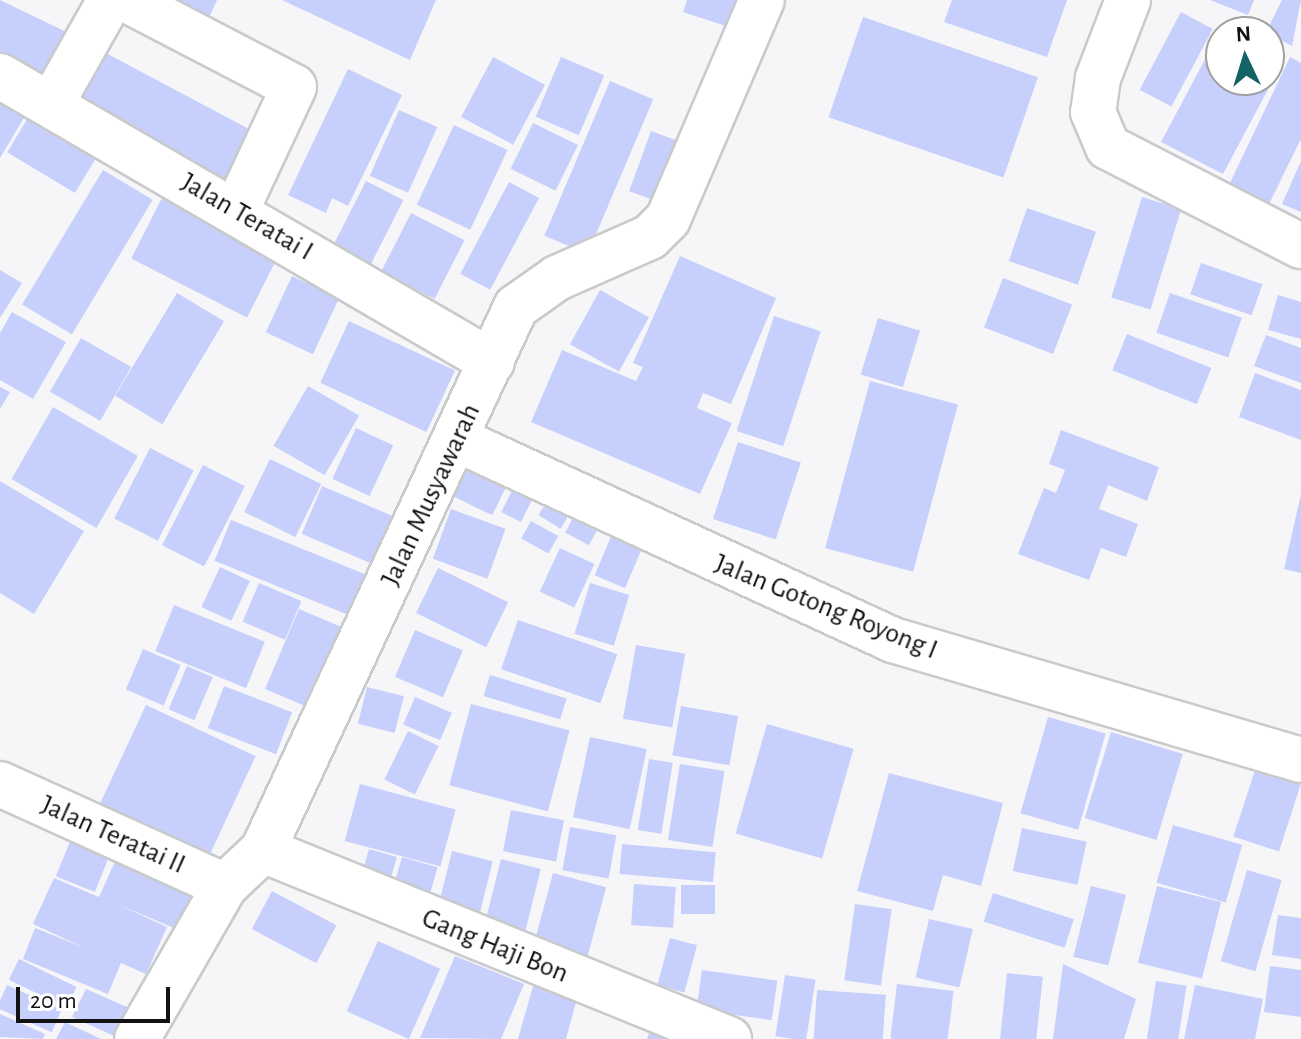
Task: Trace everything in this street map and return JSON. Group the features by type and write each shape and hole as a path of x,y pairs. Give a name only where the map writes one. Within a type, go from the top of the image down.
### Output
{"street":[{"path":"52,103 110,0"},
{"path":"127,0 294,87 236,211"},
{"name":"Jalan Musyawarah","path":"137,1039 225,886 263,850 458,440 516,307 535,290 650,237 668,219 762,0"},
{"path":"1128,0 1096,89 1093,112 1108,147 1301,246"},
{"name":"Jalan Teratai I","path":"0,76 52,103 492,362"},
{"name":"Jalan Gotong Royong I","path":"458,440 893,640 1301,760"},
{"name":"Jalan Teratai II","path":"0,784 225,886"},
{"name":"Gang Haji Bon","path":"263,850 729,1039"}],"building":[{"path":"0,0 81,39 52,93 0,66"},
{"path":"162,0 217,0 208,20"},
{"path":"282,0 436,0 410,60"},
{"path":"687,0 755,0 744,32 683,12"},
{"path":"952,0 1067,0 1047,57 944,22"},
{"path":"1210,0 1254,0 1248,15"},
{"path":"1282,0 1301,0 1292,46 1285,42 1285,16 1274,16"},
{"path":"1181,12 1205,25 1205,44 1171,107 1140,90"},
{"path":"863,17 1038,77 1003,177 828,117"},
{"path":"87,43 267,139 235,199 55,103"},
{"path":"493,57 545,85 513,145 461,117"},
{"path":"561,57 604,75 579,135 536,117"},
{"path":"1290,57 1301,63 1301,139 1269,204 1229,185 1271,96 1285,96 1285,67"},
{"path":"1205,59 1205,96 1265,96 1223,174 1161,142"},
{"path":"348,69 402,95 348,206 332,198 326,213 288,195"},
{"path":"610,81 653,99 588,254 544,236"},
{"path":"0,94 28,111 0,158"},
{"path":"35,106 103,147 75,193 7,152"},
{"path":"399,110 437,127 408,193 370,176"},
{"path":"533,123 578,145 556,191 511,169"},
{"path":"454,125 507,150 470,230 417,205"},
{"path":"651,131 686,144 664,204 629,191"},
{"path":"1301,161 1301,212 1282,204"},
{"path":"103,170 153,200 72,334 22,305"},
{"path":"366,181 403,200 367,271 330,252"},
{"path":"509,182 539,198 490,290 460,274"},
{"path":"1142,197 1181,209 1151,309 1111,297"},
{"path":"162,198 278,257 247,318 131,259"},
{"path":"1027,208 1096,232 1078,285 1009,261"},
{"path":"411,213 464,240 434,299 381,272"},
{"path":"680,256 776,298 731,404 703,393 697,408 732,423 700,494 531,422 562,350 636,381 643,367 633,363"},
{"path":"1201,263 1262,284 1252,315 1190,294"},
{"path":"0,270 22,283 0,318"},
{"path":"292,276 339,298 313,354 266,332"},
{"path":"1003,278 1072,305 1053,354 984,327"},
{"path":"600,290 649,317 619,371 570,344"},
{"path":"177,293 224,321 162,424 115,396"},
{"path":"1170,293 1242,318 1228,357 1156,333"},
{"path":"1278,295 1301,302 1301,339 1268,330"},
{"path":"12,312 66,342 33,399 0,380 0,333"},
{"path":"774,316 821,331 783,446 737,431"},
{"path":"878,318 920,331 903,387 861,374"},
{"path":"349,321 455,370 426,432 320,383"},
{"path":"1127,334 1211,368 1197,404 1112,370"},
{"path":"1266,335 1301,348 1301,383 1254,366"},
{"path":"81,338 131,367 100,421 50,392"},
{"path":"1255,373 1301,390 1301,440 1239,417"},
{"path":"870,381 958,405 913,572 825,548"},
{"path":"308,386 359,416 325,475 274,446"},
{"path":"0,387 10,392 0,409"},
{"path":"53,407 138,456 96,528 12,479"},
{"path":"356,428 393,445 369,496 332,479"},
{"path":"1061,430 1159,467 1147,501 1108,485 1099,509 1138,524 1126,557 1101,548 1089,580 1018,554 1044,488 1056,493 1065,470 1049,464"},
{"path":"738,442 801,462 776,539 713,519"},
{"path":"150,448 194,470 158,541 114,518"},
{"path":"467,453 512,475 492,515 447,493"},
{"path":"270,459 321,484 295,537 244,512"},
{"path":"203,465 245,486 204,567 162,545"},
{"path":"518,479 538,489 521,522 501,512"},
{"path":"0,481 84,531 34,614 0,593"},
{"path":"322,486 397,518 376,566 302,534"},
{"path":"1301,494 1301,573 1284,569"},
{"path":"549,498 571,512 560,529 538,515"},
{"path":"451,509 506,529 487,579 433,559"},
{"path":"575,514 599,527 589,545 565,533"},
{"path":"231,520 365,574 348,615 215,561"},
{"path":"531,521 558,536 548,554 521,538"},
{"path":"613,532 643,545 625,588 595,575"},
{"path":"560,548 594,564 574,608 540,592"},
{"path":"220,567 250,581 231,621 201,607"},
{"path":"438,568 508,602 486,647 416,613"},
{"path":"259,583 301,601 285,640 243,622"},
{"path":"590,583 629,595 614,646 575,634"},
{"path":"174,605 265,642 246,688 155,651"},
{"path":"299,609 341,627 307,707 265,689"},
{"path":"518,620 617,654 600,703 501,669"},
{"path":"415,630 463,650 443,697 395,677"},
{"path":"636,645 685,654 672,728 623,719"},
{"path":"143,649 181,665 164,706 126,690"},
{"path":"187,666 213,677 194,720 169,709"},
{"path":"490,675 567,698 560,719 484,696"},
{"path":"224,686 292,712 276,754 208,728"},
{"path":"367,687 404,696 395,733 358,724"},
{"path":"415,697 452,713 440,740 403,725"},
{"path":"471,704 570,730 548,812 449,785"},
{"path":"146,705 256,756 210,855 100,804"},
{"path":"681,706 738,716 729,765 672,755"},
{"path":"1048,717 1106,734 1078,830 1020,813"},
{"path":"767,724 854,749 822,858 736,834"},
{"path":"408,731 439,746 415,794 384,780"},
{"path":"1111,732 1183,754 1156,840 1085,818"},
{"path":"590,737 647,749 630,829 573,817"},
{"path":"649,759 673,763 661,834 638,830"},
{"path":"680,764 724,771 712,847 668,840"},
{"path":"1255,770 1301,785 1279,851 1233,837"},
{"path":"889,773 1003,803 981,886 943,875 933,911 857,891"},
{"path":"360,784 456,810 440,867 345,841"},
{"path":"511,810 564,820 556,862 503,851"},
{"path":"1173,825 1242,845 1226,903 1156,883"},
{"path":"570,827 616,835 609,878 562,870"},
{"path":"1022,828 1087,842 1077,885 1013,871"},
{"path":"75,829 114,845 95,892 56,876"},
{"path":"123,844 204,879 181,931 117,904 167,927 146,974 121,963 108,994 23,959 35,928 85,948 33,924 54,878 99,897"},
{"path":"622,844 716,852 713,882 619,874"},
{"path":"369,849 397,857 388,889 360,881"},
{"path":"452,851 493,861 477,923 437,913"},
{"path":"402,857 438,867 427,906 391,895"},
{"path":"501,859 541,869 523,941 483,931"},
{"path":"1247,870 1282,880 1255,971 1221,961"},
{"path":"553,873 606,887 586,964 533,949"},
{"path":"634,884 676,887 673,928 631,925"},
{"path":"681,885 715,885 715,914 681,914"},
{"path":"1091,886 1126,895 1108,966 1073,957"},
{"path":"1157,886 1221,902 1202,979 1138,963"},
{"path":"272,891 336,925 316,963 252,929"},
{"path":"993,893 1074,919 1065,948 984,922"},
{"path":"855,904 892,909 881,985 844,980"},
{"path":"1278,915 1301,918 1301,959 1272,955"},
{"path":"929,919 973,929 959,988 916,977"},
{"path":"670,938 697,945 684,993 657,985"},
{"path":"378,941 440,969 409,1039 347,1011"},
{"path":"455,956 524,984 501,1039 420,1038"},
{"path":"19,959 77,987 66,1008 9,980"},
{"path":"1063,964 1136,999 1124,1039 1053,1039"},
{"path":"1270,966 1301,970 1301,1017 1264,1012"},
{"path":"702,970 777,981 772,1020 696,1010"},
{"path":"537,972 581,984 566,1039 518,1039"},
{"path":"1007,973 1043,977 1036,1039 1000,1039"},
{"path":"785,975 816,980 806,1039 775,1036"},
{"path":"1156,981 1187,986 1178,1039 1147,1039"},
{"path":"897,984 954,991 948,1039 890,1039"},
{"path":"7,985 62,1009 52,1032 0,1009"},
{"path":"1195,985 1263,999 1255,1039 1184,1039"},
{"path":"86,989 145,1015 121,1039 72,1017"},
{"path":"817,990 886,995 883,1039 814,1039"},
{"path":"0,1014 45,1034 43,1039 0,1037"},
{"path":"65,1022 101,1039 56,1039"},
{"path":"650,1030 675,1039 647,1039"}]}
